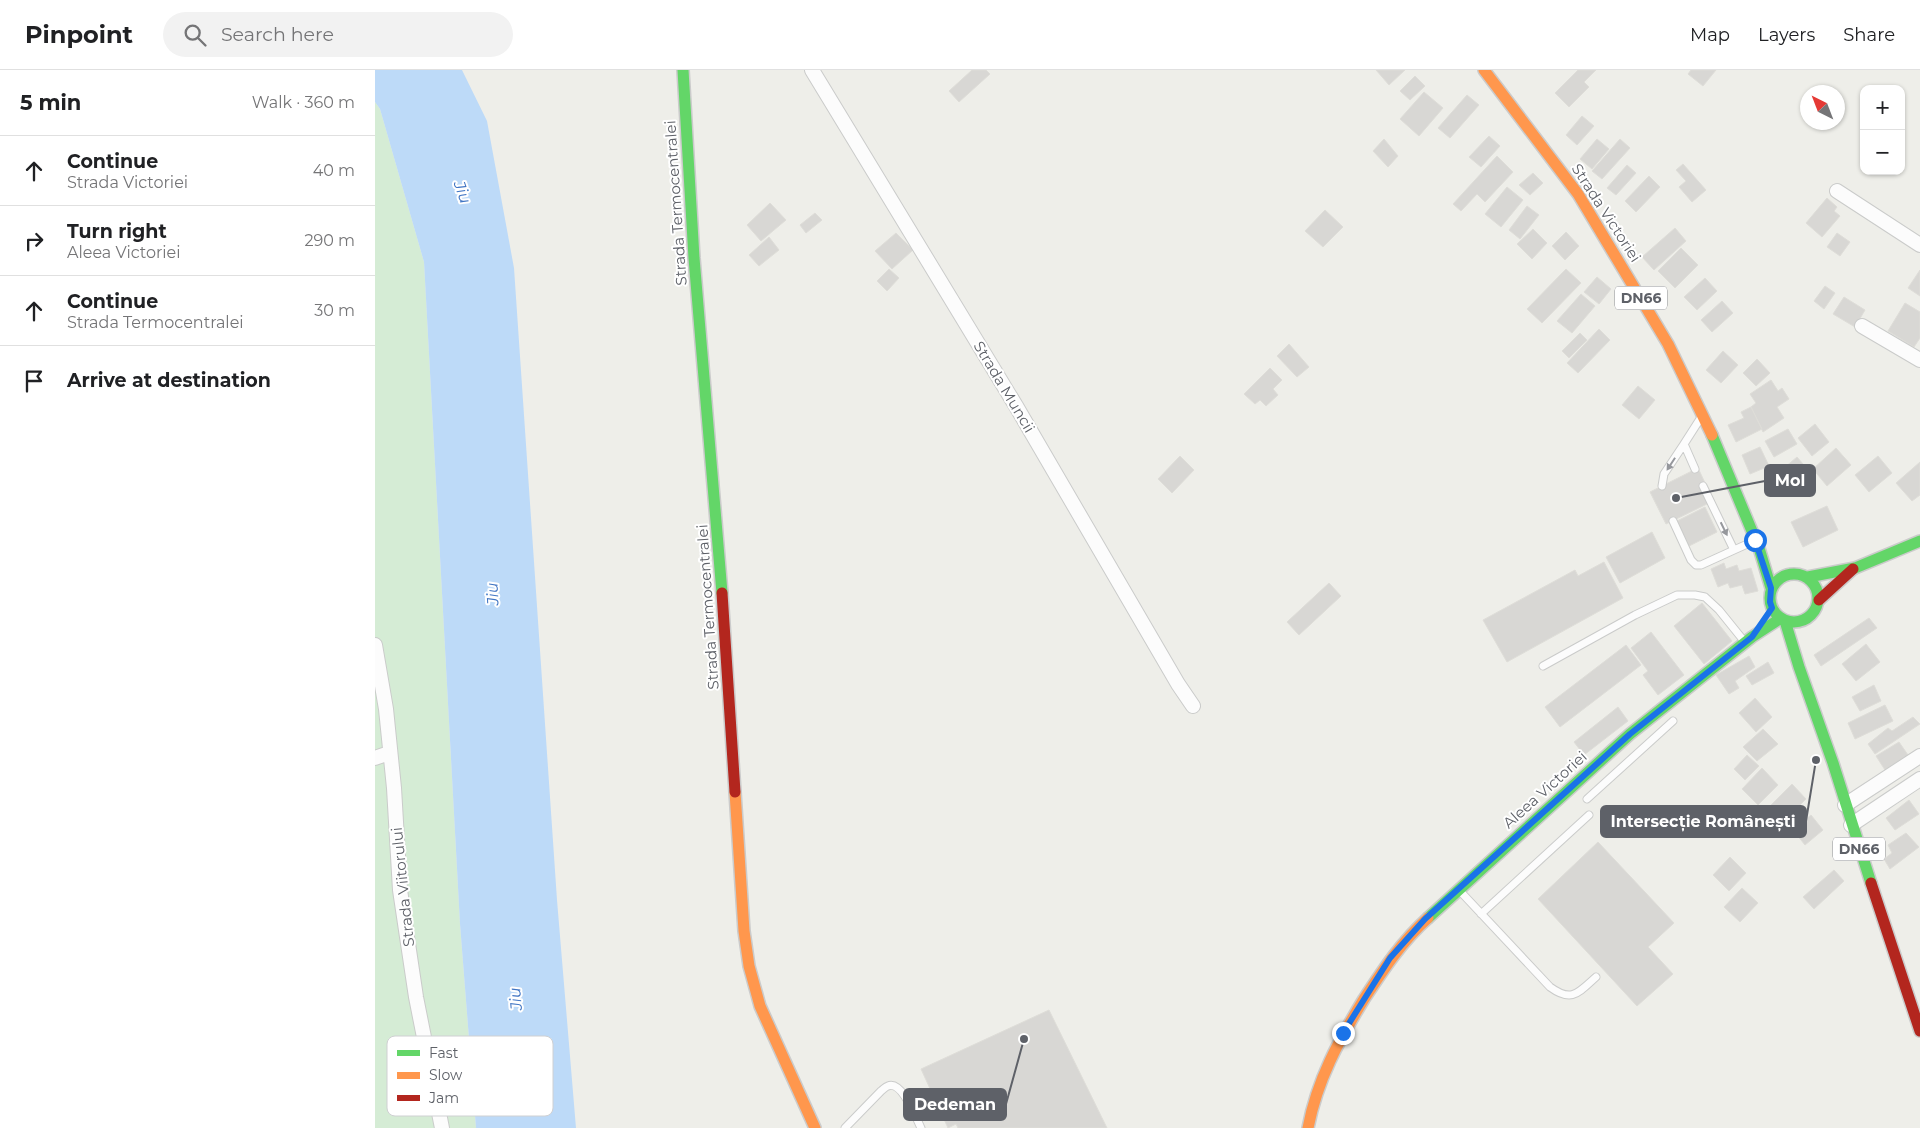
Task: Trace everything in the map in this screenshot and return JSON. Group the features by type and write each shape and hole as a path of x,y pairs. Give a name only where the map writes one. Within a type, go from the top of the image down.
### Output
{"street":[{"name":"Strada Termocentralei","path":"683,70 694,258 726,641 743,930 749,966 761,1006 815,1128"},
{"name":"Strada Muncii","path":"812,70 1016,406 1178,684 1193,706"},
{"name":"Strada Victoriei","path":"1484,70 1578,194 1668,344 1703,414 1757,544 1771,588"},
{"path":"1837,191 1920,245"},
{"path":"1862,326 1920,360"},
{"path":"1771,588 1776,581 1791,573 1804,575 1855,568 1920,541"},
{"name":"Strada Victoriei","path":"1757,544 1772,559"},
{"path":"1783,565 1804,575 1814,583 1818,591 1819,600"},
{"path":"1819,600 1855,568"},
{"name":"DN66","path":"1771,588 1770,602 1772,608 1783,619 1833,763 1851,825 1920,1031"},
{"name":"DN66","path":"1799,667 1807,619 1813,614 1819,600"},
{"name":"Aleea Victoriei","path":"1749,640 1772,608"},
{"path":"1783,619 1800,622 1807,619"},
{"name":"Aleea Victoriei","path":"1309,1128 1313,1098 1325,1066 1343,1033 1390,958 1413,931 1630,734 1749,640 1783,619"},
{"name":"Strada Viitorului","path":"375,645 386,709 394,788 400,890 424,1036"},
{"path":"375,758 389,753"},
{"path":"1845,805 1920,756"},
{"path":"1851,825 1920,779"}],"lane":[{"path":"1662,486 1664,474 1703,414"},
{"path":"1684,444 1695,469"},
{"path":"1703,486 1734,550"},
{"path":"1673,521 1691,560 1696,565 1701,565 1734,550 1757,544"},
{"path":"1543,666 1635,615 1677,595 1705,597 1749,640"},
{"path":"1587,799 1673,721"},
{"path":"1481,914 1589,815"},
{"path":"1458,889 1550,987 1559,994 1570,996 1578,993 1595,977"},
{"path":"845,1128 881,1091 888,1086 895,1085 905,1096 921,1128"}],"green space":[{"path":"375,102 380,109 424,262 460,924 469,1036 387,1036 387,1116 475,1116 476,1128 375,1128"}],"water":[{"name":"Jiu","path":"375,70 462,70 487,121 514,268 557,900 576,1128 476,1128 475,1116 553,1116 553,1036 469,1036 460,924 424,262 380,109 375,102"}],"building":[{"path":"972,70 986,70 990,74 959,102 949,91"},
{"path":"1376,70 1405,70 1389,85"},
{"path":"1578,70 1596,70 1584,82 1589,87 1569,107 1555,93"},
{"path":"1691,70 1716,70 1703,86 1688,74"},
{"path":"1415,76 1425,86 1410,100 1400,91"},
{"path":"1424,92 1443,108 1419,136 1400,119"},
{"path":"1467,95 1479,105 1450,138 1438,128"},
{"path":"1582,116 1594,126 1577,145 1566,135"},
{"path":"1489,136 1500,146 1481,167 1469,157"},
{"path":"1384,139 1398,156 1388,167 1373,151"},
{"path":"1597,139 1609,149 1592,169 1580,159"},
{"path":"1620,139 1630,148 1602,179 1592,171"},
{"path":"1497,156 1513,172 1485,202 1477,194 1461,211 1453,204"},
{"path":"1683,164 1706,190 1692,202 1679,187 1686,181 1676,170"},
{"path":"1627,165 1636,173 1616,195 1607,188"},
{"path":"1533,173 1543,183 1530,195 1519,185"},
{"path":"1649,176 1660,187 1636,212 1625,201"},
{"path":"1507,187 1523,200 1501,227 1485,214"},
{"path":"1827,198 1837,207 1834,211 1840,216 1822,237 1806,223"},
{"path":"770,203 786,220 761,241 747,225"},
{"path":"1527,206 1539,215 1520,239 1509,230"},
{"path":"1325,210 1343,227 1323,247 1305,231"},
{"path":"815,213 822,220 806,233 800,225"},
{"path":"1675,228 1686,241 1654,270 1642,257"},
{"path":"1533,229 1547,243 1532,259 1517,244"},
{"path":"1566,232 1579,246 1565,260 1552,246"},
{"path":"896,233 913,250 892,269 875,251"},
{"path":"1837,233 1850,242 1840,256 1827,247"},
{"path":"769,237 779,250 759,266 749,255"},
{"path":"1681,248 1698,265 1675,288 1658,271"},
{"path":"889,269 899,278 887,291 877,281"},
{"path":"1566,269 1581,283 1542,323 1527,309"},
{"path":"1920,270 1920,296 1908,288"},
{"path":"1597,277 1611,289 1599,304 1584,292"},
{"path":"1705,278 1717,291 1697,310 1684,297"},
{"path":"1825,286 1835,293 1824,309 1814,301"},
{"path":"1581,294 1595,306 1572,333 1557,321"},
{"path":"1844,297 1865,310 1855,327 1833,314"},
{"path":"1722,301 1733,313 1712,332 1701,320"},
{"path":"1905,303 1920,312 1920,338 1914,347 1888,331"},
{"path":"1599,329 1610,340 1578,373 1567,363"},
{"path":"1580,333 1587,340 1569,358 1562,351"},
{"path":"1289,344 1309,367 1297,377 1277,356"},
{"path":"1723,351 1738,365 1721,383 1706,370"},
{"path":"1757,359 1770,373 1756,386 1743,373"},
{"path":"1270,368 1282,380 1273,389 1278,395 1266,406 1260,400 1255,404 1244,394"},
{"path":"1771,380 1778,391 1782,388 1789,399 1777,407 1784,418 1763,432 1751,407 1756,403 1750,394"},
{"path":"1638,386 1655,400 1639,419 1622,405"},
{"path":"1751,407 1762,429 1736,442 1728,425 1744,418 1741,412"},
{"path":"1815,424 1829,442 1812,456 1798,438"},
{"path":"1788,429 1797,444 1774,457 1765,441"},
{"path":"1760,447 1769,466 1750,474 1742,455"},
{"path":"1836,448 1851,465 1827,486 1813,469"},
{"path":"1180,456 1194,470 1172,493 1158,479"},
{"path":"1878,456 1892,473 1869,492 1855,475"},
{"path":"1797,457 1809,471 1782,493 1771,479"},
{"path":"1920,462 1920,495 1912,501 1896,483"},
{"path":"1698,468 1706,485 1709,503 1666,524 1650,492"},
{"path":"1827,506 1838,530 1803,547 1791,522"},
{"path":"1705,507 1717,532 1689,546 1677,521"},
{"path":"1652,532 1665,558 1620,583 1606,557"},
{"path":"1604,562 1623,598 1507,662 1483,620 1575,570 1578,576"},
{"path":"1724,563 1726,569 1737,565 1739,571 1751,568 1758,591 1745,594 1742,585 1730,588 1728,583 1718,587 1711,569"},
{"path":"1329,583 1341,596 1299,635 1287,622"},
{"path":"1702,603 1732,641 1704,664 1674,626"},
{"path":"1869,618 1877,628 1821,666 1814,655"},
{"path":"1651,632 1684,675 1658,695 1643,675 1648,671 1631,648"},
{"path":"1866,644 1880,662 1856,681 1842,664"},
{"path":"1626,645 1641,665 1560,727 1545,707"},
{"path":"1749,656 1755,667 1735,681 1739,688 1729,694 1716,675"},
{"path":"1768,662 1774,673 1752,685 1746,676"},
{"path":"1874,685 1881,701 1860,711 1852,697"},
{"path":"1755,698 1772,717 1756,732 1739,713"},
{"path":"1885,705 1893,721 1855,739 1848,723"},
{"path":"1618,707 1628,721 1584,755 1574,742"},
{"path":"1913,717 1920,724 1875,754 1868,744 1888,728 1892,731"},
{"path":"1763,729 1778,744 1757,761 1743,747"},
{"path":"1899,742 1908,755 1885,770 1876,756"},
{"path":"1747,755 1759,766 1745,780 1734,769"},
{"path":"1762,768 1778,785 1758,805 1742,789"},
{"path":"1792,784 1806,799 1772,833 1759,817"},
{"path":"1909,800 1919,814 1895,830 1886,818"},
{"path":"1811,815 1823,830 1805,845 1793,830"},
{"path":"1906,833 1919,847 1890,869 1884,859 1892,853 1888,845"},
{"path":"1598,842 1674,923 1648,947 1673,974 1637,1006 1538,899"},
{"path":"1730,857 1746,873 1729,891 1713,875"},
{"path":"1834,870 1844,881 1814,909 1803,897"},
{"path":"1742,888 1758,903 1740,922 1724,907"},
{"path":"1049,1010 1107,1128 958,1128 956,1124 948,1128 921,1069"}],"traffic: fast":[{"path":"683,70 694,258 722,593"},
{"path":"1712,435 1759,548 1771,588"},
{"path":"1808,577 1855,568 1920,541"},
{"path":"1789,574 1799,574 1808,578 1814,584 1817,589 1818,598 1817,607 1808,618 1799,622 1789,622 1780,618 1774,612 1770,603 1770,593 1774,584 1780,578 1789,574"},
{"path":"1428,918 1630,734 1752,637 1781,618"},
{"path":"1785,621 1871,883"}],"traffic: slow":[{"path":"1484,70 1578,194 1668,344 1712,435"},
{"path":"735,792 744,931 749,966 760,1006 815,1128"},
{"path":"1308,1128 1323,1077 1346,1030 1393,956 1428,918"}],"traffic: jam":[{"path":"1819,600 1853,569"},
{"path":"722,593 735,792"},
{"path":"1871,883 1920,1031"}],"place":[{"name":"Mol","path":"1676,498"},
{"name":"Intersecție Românești","path":"1816,760"},
{"name":"Dedeman","path":"1024,1039"}],"route":[{"path":"1343,1033 1390,958 1425,919 1630,734 1752,637 1772,608 1770,602 1771,588 1755,540"}]}
